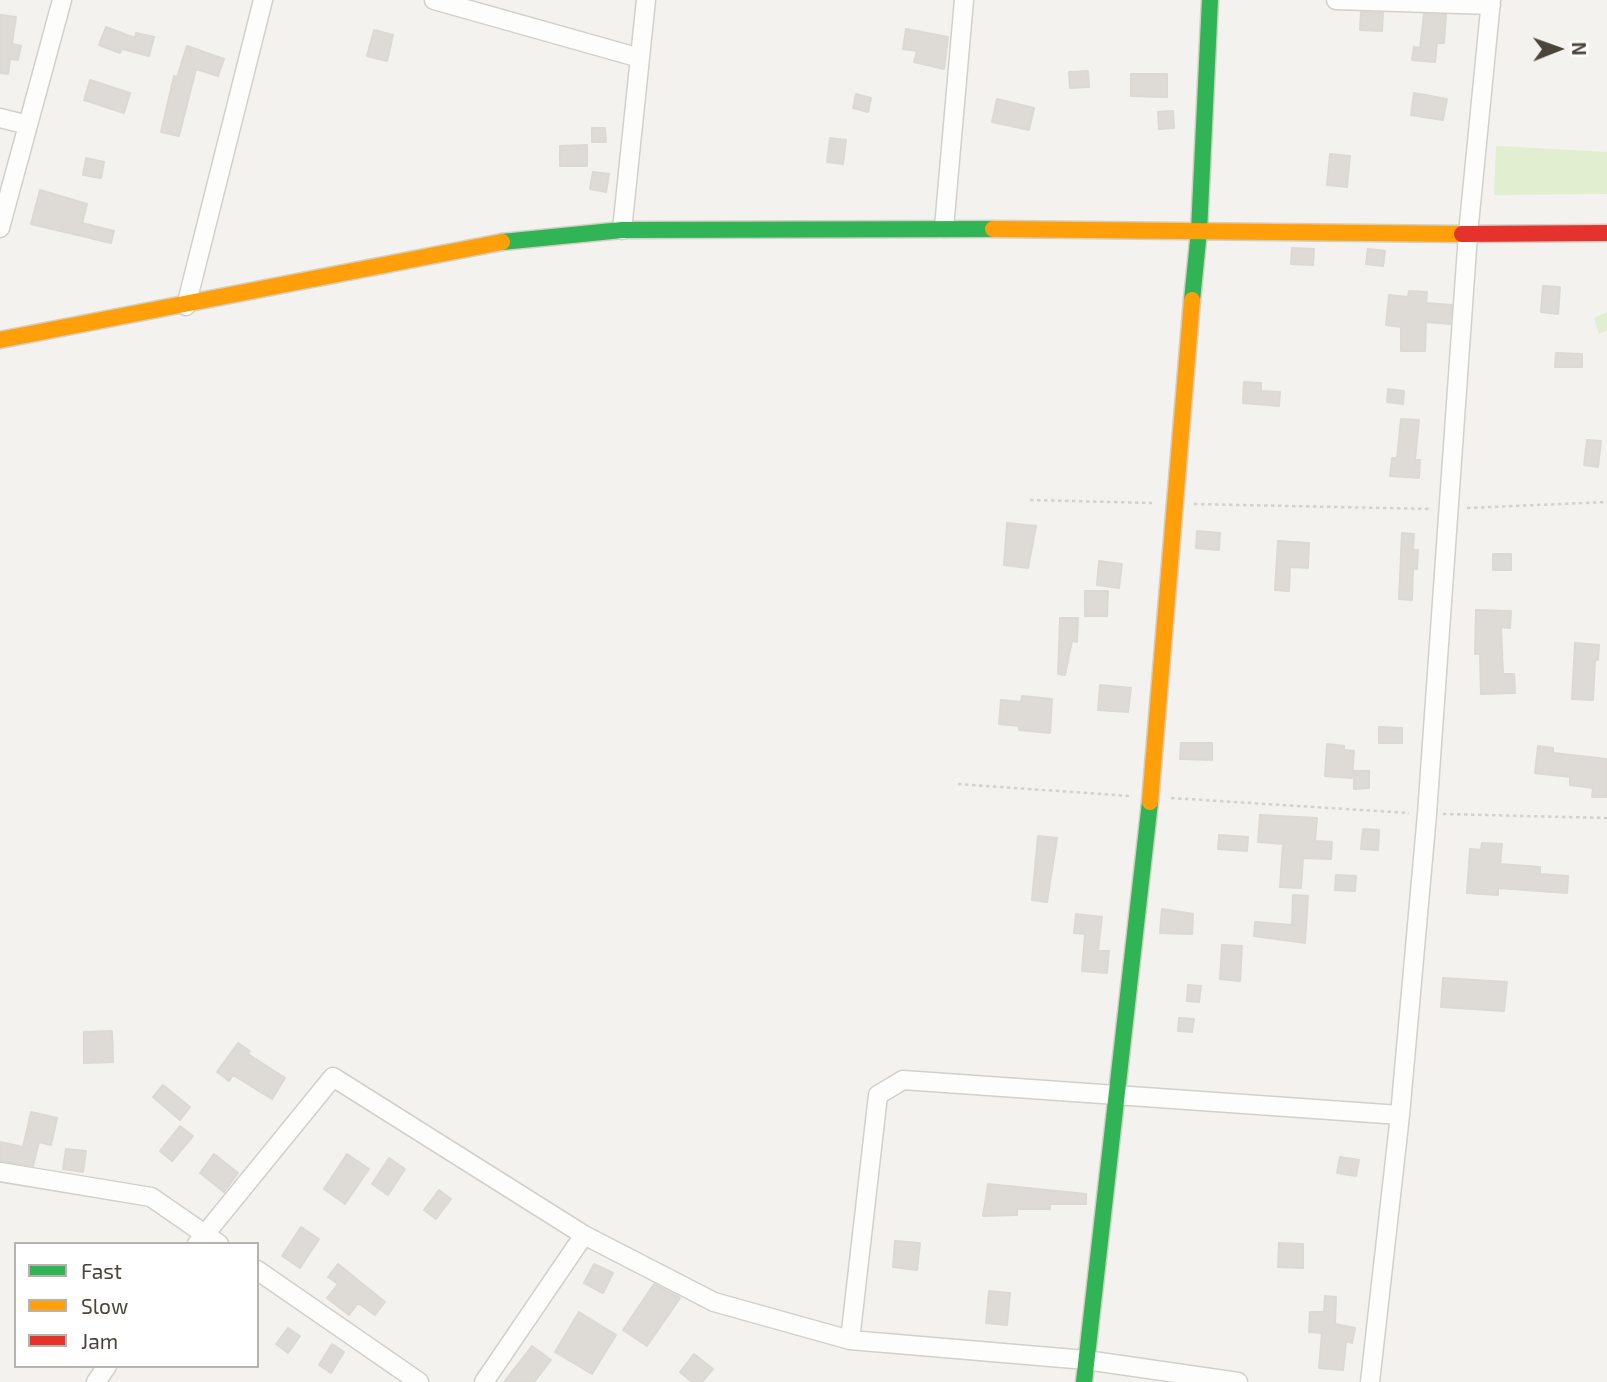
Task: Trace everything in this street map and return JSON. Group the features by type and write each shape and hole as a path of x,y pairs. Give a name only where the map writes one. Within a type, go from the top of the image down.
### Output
{"street":[{"path":"0,228 62,0"},
{"path":"186,306 263,0"},
{"path":"434,0 640,58"},
{"path":"622,230 646,0"},
{"path":"943,228 964,0"},
{"path":"1084,1382 1119,1096 1151,797 1173,503 1199,231 1210,0"},
{"path":"1336,0 1491,3 1468,234 1426,814 1400,1115 1370,1382"},
{"path":"0,118 28,125"},
{"path":"0,340 186,306 512,240 622,230 943,228 1607,233"},
{"path":"0,1172 151,1196 207,1240 333,1077 584,1235 714,1302 850,1340 1086,1360 1238,1382"},
{"path":"850,1340 878,1096 902,1080 1400,1115"},
{"path":"484,1382 584,1235"},
{"path":"259,1271 419,1382"}],"path":[{"path":"1030,500 1448,509 1607,502"},
{"path":"958,784 1426,814 1607,818"}],"green space":[{"path":"1496,146 1607,152 1607,194 1494,195"},
{"path":"1607,312 1607,330 1599,334 1594,318"}],"building":[{"path":"1361,12 1383,13 1382,31 1360,30"},
{"path":"1424,14 1446,15 1444,43 1437,43 1435,62 1412,60 1414,47 1420,48"},
{"path":"0,15 16,17 12,44 21,46 18,60 10,59 8,74 0,73"},
{"path":"106,27 135,38 136,33 154,37 149,56 122,49 120,53 99,45"},
{"path":"906,29 948,37 944,69 914,62 917,51 903,49"},
{"path":"374,30 393,35 387,61 367,56"},
{"path":"187,46 224,59 218,76 196,69 179,136 161,132 174,76 177,77"},
{"path":"1088,71 1089,87 1070,88 1069,72"},
{"path":"1131,74 1167,74 1167,97 1131,96"},
{"path":"90,80 130,93 124,113 84,100"},
{"path":"1414,93 1447,99 1443,120 1411,115"},
{"path":"856,94 871,98 868,112 853,108"},
{"path":"997,99 1034,108 1029,130 992,122"},
{"path":"1173,111 1174,128 1159,129 1158,112"},
{"path":"592,128 605,128 606,142 592,142"},
{"path":"830,138 846,140 843,164 827,162"},
{"path":"587,145 587,166 560,166 560,146"},
{"path":"1330,154 1350,156 1347,187 1327,185"},
{"path":"86,158 104,162 101,178 83,175"},
{"path":"593,172 609,174 606,192 590,189"},
{"path":"40,190 87,204 82,223 114,231 111,243 31,224"},
{"path":"1292,248 1314,249 1313,265 1291,264"},
{"path":"1368,249 1385,251 1383,266 1366,264"},
{"path":"1543,286 1560,287 1558,314 1541,312"},
{"path":"1409,291 1427,292 1426,303 1452,305 1450,324 1426,322 1425,351 1401,351 1401,327 1386,325 1389,295 1408,297"},
{"path":"1556,353 1582,354 1582,367 1555,367"},
{"path":"1244,382 1261,383 1261,391 1280,392 1279,406 1243,403"},
{"path":"1388,389 1404,391 1403,404 1387,402"},
{"path":"1401,419 1419,420 1415,460 1420,460 1419,478 1390,476 1392,458 1397,458"},
{"path":"1587,440 1601,441 1598,467 1584,465"},
{"path":"1007,523 1036,526 1028,568 1004,565"},
{"path":"1197,531 1220,533 1219,550 1196,548"},
{"path":"1402,533 1414,534 1413,550 1418,550 1417,569 1413,568 1412,600 1399,599"},
{"path":"1278,541 1309,543 1308,568 1290,567 1289,591 1275,590"},
{"path":"1493,554 1511,554 1511,570 1493,570"},
{"path":"1099,561 1122,564 1119,588 1097,585"},
{"path":"1085,591 1108,591 1107,616 1085,616"},
{"path":"1476,610 1511,611 1510,628 1501,627 1503,674 1514,674 1515,693 1481,694 1480,654 1475,654"},
{"path":"1060,618 1078,618 1077,642 1072,641 1065,675 1058,674"},
{"path":"1575,643 1599,645 1598,660 1595,660 1593,700 1572,699"},
{"path":"1100,685 1131,688 1128,712 1098,710"},
{"path":"1022,696 1052,699 1050,733 1019,730 1019,726 999,724 1001,700 1021,702"},
{"path":"1379,727 1402,728 1402,743 1379,743"},
{"path":"1181,743 1212,743 1212,760 1180,759"},
{"path":"1327,744 1344,746 1344,750 1354,751 1352,778 1325,776"},
{"path":"1538,746 1553,748 1553,753 1607,759 1607,797 1592,797 1593,788 1570,785 1570,777 1535,773"},
{"path":"1354,771 1369,771 1369,788 1354,789"},
{"path":"1260,815 1317,818 1315,841 1332,842 1331,859 1303,858 1301,888 1280,887 1283,844 1258,842"},
{"path":"1363,829 1379,830 1378,850 1361,849"},
{"path":"1219,835 1248,837 1247,851 1218,849"},
{"path":"1038,836 1057,838 1047,902 1032,900"},
{"path":"1482,843 1502,844 1500,864 1540,867 1540,874 1568,876 1567,893 1498,888 1498,895 1467,893 1470,849 1481,850"},
{"path":"1336,875 1356,876 1355,891 1335,890"},
{"path":"1293,895 1308,896 1305,943 1254,936 1255,922 1292,925"},
{"path":"1162,909 1193,914 1192,934 1160,933"},
{"path":"1076,914 1102,917 1098,951 1109,951 1107,973 1082,971 1085,934 1074,933"},
{"path":"1222,945 1242,946 1240,981 1220,979"},
{"path":"1443,978 1507,982 1504,1011 1441,1007"},
{"path":"1188,985 1201,986 1199,1002 1187,1001"},
{"path":"1179,1018 1194,1019 1192,1032 1178,1031"},
{"path":"112,1031 113,1062 84,1063 84,1032"},
{"path":"238,1043 250,1051 248,1054 285,1078 272,1099 233,1075 229,1081 217,1072"},
{"path":"163,1085 190,1107 180,1120 153,1097"},
{"path":"31,1112 57,1118 51,1145 39,1142 33,1166 0,1161 0,1142 23,1147"},
{"path":"180,1126 193,1136 172,1161 160,1151"},
{"path":"66,1149 86,1151 83,1172 63,1169"},
{"path":"214,1154 238,1173 224,1192 200,1173"},
{"path":"347,1154 369,1169 345,1204 324,1189"},
{"path":"1340,1157 1359,1160 1356,1176 1337,1173"},
{"path":"389,1158 405,1169 388,1195 372,1184"},
{"path":"988,1184 1086,1194 1086,1204 1050,1204 1050,1209 1017,1209 1017,1215 983,1216"},
{"path":"439,1190 451,1199 436,1219 424,1210"},
{"path":"301,1227 319,1239 300,1268 282,1256"},
{"path":"895,1241 920,1243 917,1270 893,1267"},
{"path":"1279,1243 1303,1244 1303,1268 1278,1267"},
{"path":"338,1264 385,1302 375,1315 358,1303 349,1315 327,1298 338,1284 328,1277"},
{"path":"594,1264 613,1273 603,1293 584,1283"},
{"path":"654,1284 680,1298 647,1346 623,1330"},
{"path":"989,1291 1010,1293 1007,1325 986,1323"},
{"path":"1325,1296 1336,1297 1335,1324 1355,1328 1352,1343 1346,1341 1343,1370 1319,1368 1322,1333 1309,1332 1310,1312 1324,1312"},
{"path":"579,1312 616,1335 592,1374 555,1352"},
{"path":"288,1328 300,1336 288,1353 276,1344"},
{"path":"332,1344 344,1352 331,1373 319,1365"},
{"path":"532,1346 551,1360 534,1382 504,1382"},
{"path":"694,1354 713,1369 702,1382 692,1382 680,1372"}],"traffic: fast":[{"path":"1192,300 1199,231 1210,0"},
{"path":"502,242 622,230 993,229"},
{"path":"1084,1382 1150,802"}],"traffic: slow":[{"path":"993,229 1462,234"},
{"path":"0,340 502,242"},
{"path":"1150,802 1192,300"}],"traffic: jam":[{"path":"1462,234 1607,233"}]}
